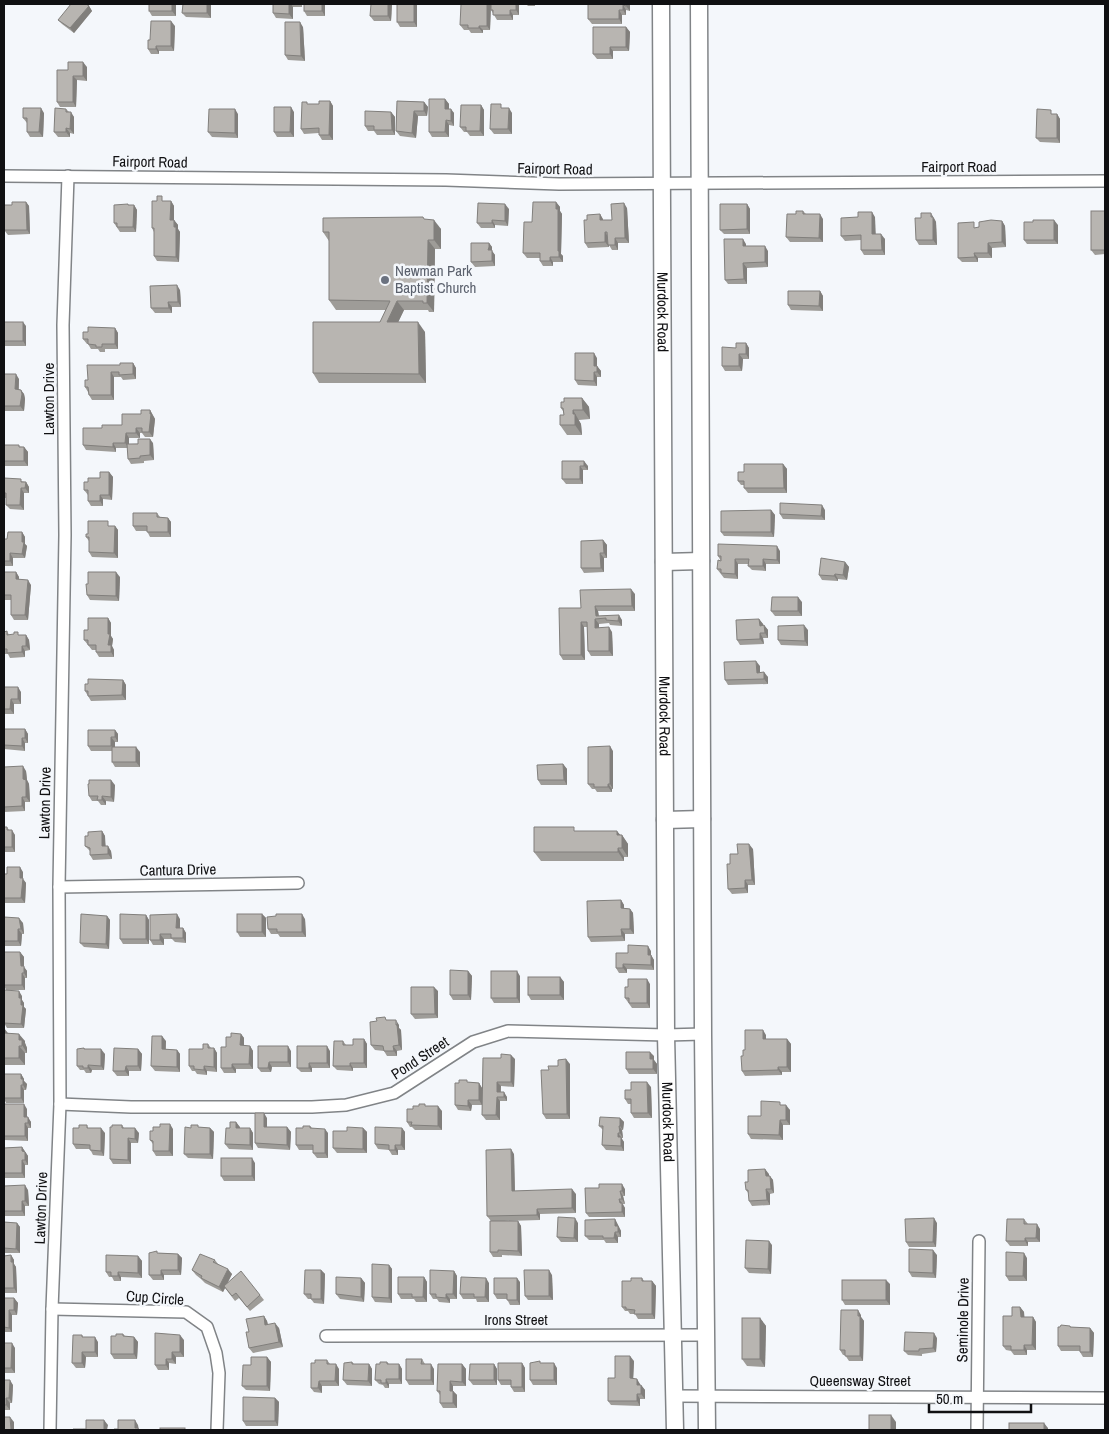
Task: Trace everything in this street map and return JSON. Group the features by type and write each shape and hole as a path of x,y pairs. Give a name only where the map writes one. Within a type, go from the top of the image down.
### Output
{"main road":[{"name":"Murdock Road","path":"661,4 666,1035 675,1430"},
{"path":"699,4 703,1034 707,1430"},
{"path":"664,562 701,561"},
{"path":"665,820 702,819"}],"street":[{"name":"Fairport Road","path":"4,176 446,180 559,184 1105,181"},
{"name":"Lawton Drive","path":"50,1430 52,1309 60,1104 59,887 65,535 63,326 68,176"},
{"name":"Cantura Drive","path":"59,887 298,883"},
{"name":"Pond Street","path":"60,1104 131,1107 312,1107 346,1105 394,1092 473,1042 508,1031 666,1035 703,1034"},
{"name":"Seminole Drive","path":"977,1430 979,1241"},
{"name":"Cup Circle","path":"52,1309 186,1312 207,1327 216,1353 218,1373 217,1430"},
{"name":"Irons Street","path":"326,1336 706,1335"},
{"name":"Queensway Street","path":"675,1396 1105,1398"}],"building":[{"path":"71,4 86,4 89,6 70,28 58,20"},
{"path":"149,4 172,4 172,11 149,11"},
{"path":"183,4 207,4 207,13 182,13"},
{"path":"273,4 289,4 289,14 273,13"},
{"path":"304,4 322,4 322,11 304,11"},
{"path":"371,4 388,4 388,16 370,16"},
{"path":"397,4 414,4 414,22 397,22"},
{"path":"461,4 487,4 487,26 468,28 468,25 460,25"},
{"path":"491,4 516,4 516,10 510,10 510,15 493,15"},
{"path":"588,4 626,4 626,6 623,5 623,10 619,10 619,19 588,19"},
{"path":"151,21 171,21 171,46 156,46 156,49 148,49"},
{"path":"285,22 300,22 301,56 285,55"},
{"path":"593,27 626,27 626,47 610,47 610,54 593,54"},
{"path":"68,62 83,62 83,76 73,76 73,102 57,102 57,70 68,70"},
{"path":"429,99 445,99 445,109 451,109 451,121 446,120 445,132 429,132"},
{"path":"319,101 330,101 329,135 319,135 319,128 301,129 302,102 319,104"},
{"path":"397,101 424,102 424,111 414,111 412,133 396,131"},
{"path":"491,104 501,104 501,108 509,108 508,129 490,129"},
{"path":"461,105 481,105 480,131 466,131 466,127 460,127"},
{"path":"274,107 291,107 290,132 274,132"},
{"path":"23,108 41,108 39,132 27,132 27,118 23,118"},
{"path":"55,108 66,109 66,112 71,112 70,129 66,128 66,132 54,132"},
{"path":"209,109 235,109 235,133 208,132"},
{"path":"1037,109 1051,110 1051,114 1057,114 1057,138 1036,138"},
{"path":"365,111 391,112 392,130 374,130 374,126 365,126"},
{"path":"157,196 162,196 162,201 171,201 170,220 174,220 174,227 176,227 176,257 154,256 152,201 157,201"},
{"path":"12,202 26,202 27,230 4,230 4,205 12,205"},
{"path":"533,202 556,202 556,209 558,209 559,257 550,257 550,261 540,261 540,253 523,253 524,222 532,222"},
{"path":"478,203 505,204 505,221 492,220 492,223 477,223"},
{"path":"624,203 625,238 615,238 615,245 608,245 607,232 605,232 605,242 585,243 584,220 587,220 587,215 600,214 600,220 612,220 611,204"},
{"path":"720,204 747,204 747,229 720,230"},
{"path":"114,205 134,205 133,227 117,227 117,223 114,223"},
{"path":"796,211 803,211 803,214 820,214 819,238 786,237 787,214 796,214"},
{"path":"1091,211 1105,211 1105,250 1091,250"},
{"path":"858,212 872,212 872,234 881,234 882,250 861,250 861,235 841,236 841,218 858,217"},
{"path":"921,213 931,213 931,217 933,217 933,240 916,240 915,218 921,218"},
{"name":"Newman Park Baptist Church","path":"423,217 424,219 434,220 434,240 428,240 427,303 423,303 423,301 397,301 387,322 418,322 419,374 313,373 313,322 380,322 390,301 329,300 329,232 323,232 323,218"},
{"path":"1033,220 1054,220 1054,240 1024,240 1024,222 1033,222"},
{"path":"1002,221 1002,242 988,243 988,253 974,253 975,257 958,258 958,223 974,222 974,228 979,227 979,222"},
{"path":"724,239 743,239 743,246 765,246 765,262 743,263 744,279 725,280"},
{"path":"471,243 489,243 488,250 492,250 492,261 471,262"},
{"path":"177,285 178,302 168,302 169,308 151,308 150,286"},
{"path":"788,291 820,291 819,306 788,305"},
{"path":"4,322 23,322 23,341 4,341"},
{"path":"88,327 115,328 115,344 102,344 102,347 96,347 96,345 88,344 88,339 83,339 83,332 88,332"},
{"path":"736,343 746,343 746,354 739,354 739,366 722,366 722,347 736,348"},
{"path":"575,353 594,353 594,366 597,366 597,372 594,372 594,381 575,380"},
{"path":"120,363 133,363 133,374 119,375 119,372 111,372 111,395 89,395 88,387 85,387 85,380 88,380 87,365 120,365"},
{"path":"4,374 16,374 15,389 21,390 22,394 20,406 4,406"},
{"path":"564,398 582,398 583,410 573,410 575,425 560,425 560,415 564,415 561,402 564,402"},
{"path":"141,410 150,410 149,432 142,432 142,428 136,428 136,433 126,433 125,443 113,443 113,447 83,445 83,428 102,428 102,425 122,425 122,414 141,414"},
{"path":"138,439 150,439 150,455 128,459 127,444 138,444"},
{"path":"4,445 24,447 24,461 4,461"},
{"path":"562,461 584,461 584,466 580,466 580,479 562,479"},
{"path":"744,464 783,464 784,488 744,488 744,481 738,481 738,472 744,472"},
{"path":"100,472 109,472 109,495 100,495 100,501 88,501 88,490 84,490 84,482 88,482 88,478 100,478"},
{"path":"4,478 21,479 21,482 26,482 25,488 21,488 20,505 6,505"},
{"path":"780,503 822,505 821,516 780,514"},
{"path":"771,510 771,532 721,532 721,511"},
{"path":"133,513 157,513 157,517 168,518 168,532 147,532 147,526 133,526"},
{"path":"88,521 108,521 108,526 115,526 114,553 89,552 89,537 86,537 86,534 88,534"},
{"path":"8,532 22,532 22,542 24,542 22,554 10,553 10,561 4,561 4,539 7,539"},
{"path":"603,540 604,553 600,553 601,568 581,568 581,541"},
{"path":"718,544 777,546 777,560 763,559 763,566 748,566 749,559 735,559 735,574 721,573 721,569 717,569 718,560 721,561 721,556 718,556"},
{"path":"821,558 845,562 843,575 819,575"},
{"path":"4,572 16,572 16,579 28,580 25,615 11,615 11,595 4,595"},
{"path":"88,572 116,572 116,596 87,595"},
{"path":"631,589 632,606 595,606 596,616 619,615 618,621 606,620 606,618 595,619 595,628 609,627 609,651 588,651 587,622 581,622 581,655 560,655 559,608 581,608 580,590"},
{"path":"772,597 798,597 798,611 771,611"},
{"path":"88,618 108,618 108,634 110,634 108,645 111,645 111,652 96,652 96,645 88,645 88,640 84,640 84,630 88,630"},
{"path":"759,619 760,626 764,625 765,633 760,633 760,639 737,640 736,620"},
{"path":"804,625 805,641 778,640 778,626"},
{"path":"7,631 7,635 18,632 18,635 26,635 26,646 22,646 22,652 7,653 7,649 4,649 4,632"},
{"path":"756,661 757,673 764,672 764,679 725,680 724,662"},
{"path":"88,679 123,680 122,695 88,696 88,691 85,691 85,684 88,684"},
{"path":"4,687 18,687 18,699 11,699 10,709 4,709"},
{"path":"4,729 25,729 25,738 22,738 22,746 4,745"},
{"path":"88,730 115,730 115,737 111,737 111,746 88,746"},
{"path":"610,746 610,784 608,784 608,787 594,787 594,784 588,784 588,747"},
{"path":"112,747 136,747 136,762 112,762"},
{"path":"563,764 564,780 538,780 537,765"},
{"path":"23,766 23,779 26,780 26,797 22,797 22,806 4,807 4,767"},
{"path":"89,780 111,780 111,797 102,796 102,800 97,800 98,796 89,796"},
{"path":"4,827 7,827 7,830 12,830 12,847 4,847"},
{"path":"534,827 574,827 574,831 617,831 617,835 622,835 622,848 618,848 618,852 534,852"},
{"path":"102,831 102,846 108,846 108,854 90,855 90,848 85,846 85,836 88,836 88,832"},
{"path":"737,844 749,844 752,880 745,880 745,888 728,889 727,864 730,864 730,854 738,854"},
{"path":"7,867 20,867 20,878 23,878 21,898 4,898 4,874 7,874"},
{"path":"621,900 621,908 630,909 630,929 621,929 622,936 588,937 587,901"},
{"path":"81,914 107,916 106,944 80,943"},
{"path":"120,914 146,915 146,939 120,939"},
{"path":"177,914 176,928 183,928 183,938 171,938 171,934 160,934 160,940 150,940 150,915"},
{"path":"237,914 262,914 262,932 237,932"},
{"path":"276,914 302,914 302,932 277,932 277,929 268,929 267,917 276,916"},
{"path":"4,917 19,918 21,929 18,929 18,941 4,941"},
{"path":"628,945 648,946 648,955 651,955 651,965 623,964 623,968 616,968 616,953 628,953"},
{"path":"4,952 20,952 21,966 24,966 22,985 4,985"},
{"path":"450,970 468,971 468,995 450,995"},
{"path":"491,971 517,971 517,998 491,998"},
{"path":"528,977 560,977 560,995 528,995"},
{"path":"628,979 647,979 647,1003 629,1003 629,998 625,998 625,987 628,987"},
{"path":"411,987 434,987 435,1014 411,1014"},
{"path":"4,990 19,991 21,1005 23,1005 21,1024 4,1023"},
{"path":"385,1017 386,1020 396,1020 399,1045 393,1046 394,1051 384,1051 383,1046 371,1045 370,1022 377,1021 376,1018"},
{"path":"745,1030 763,1030 763,1039 787,1039 787,1067 778,1067 778,1070 742,1071 741,1056 743,1056 743,1050 745,1050"},
{"path":"4,1033 19,1034 22,1046 19,1046 19,1058 4,1058"},
{"path":"231,1033 241,1034 240,1045 250,1046 249,1064 232,1064 232,1068 221,1068 221,1047 226,1047 226,1037 231,1037"},
{"path":"152,1036 162,1036 162,1049 177,1050 177,1067 151,1066"},
{"path":"353,1039 364,1039 364,1063 350,1063 350,1066 333,1066 334,1041 343,1041 343,1045 353,1045"},
{"path":"203,1044 208,1044 208,1048 214,1048 214,1067 204,1066 204,1070 194,1069 194,1066 189,1066 189,1049 203,1049"},
{"path":"258,1046 288,1046 288,1062 269,1062 268,1068 258,1068"},
{"path":"297,1046 327,1046 327,1063 309,1063 309,1068 297,1068"},
{"path":"114,1048 138,1049 138,1066 126,1066 125,1071 113,1071"},
{"path":"77,1049 101,1049 101,1066 88,1065 88,1068 83,1068 83,1066 77,1066"},
{"path":"626,1052 650,1052 650,1059 653,1059 653,1069 626,1069"},
{"path":"501,1054 511,1055 511,1082 497,1082 497,1092 504,1092 504,1097 497,1097 496,1115 482,1115 483,1058 501,1058"},
{"path":"566,1059 567,1114 543,1114 541,1070 549,1070 548,1066 558,1066 558,1060"},
{"path":"4,1074 21,1074 23,1085 21,1085 21,1098 4,1098"},
{"path":"459,1080 479,1083 479,1100 468,1100 468,1106 455,1105 455,1083 459,1083"},
{"path":"631,1082 647,1082 648,1113 631,1113 631,1099 625,1099 625,1090 631,1090"},
{"path":"761,1101 780,1102 780,1105 786,1105 786,1120 780,1120 779,1135 748,1134 748,1116 761,1116"},
{"path":"4,1104 24,1104 24,1117 28,1117 28,1123 25,1123 25,1136 4,1136"},
{"path":"419,1104 438,1106 438,1126 411,1125 412,1122 407,1122 407,1109 413,1109 413,1106 419,1106"},
{"path":"255,1113 264,1113 264,1127 287,1127 287,1145 255,1143"},
{"path":"600,1117 620,1118 620,1133 618,1133 618,1137 621,1137 621,1146 602,1145 603,1126 599,1126"},
{"path":"230,1122 236,1122 236,1128 250,1128 250,1145 225,1144 226,1128 230,1128"},
{"path":"160,1124 170,1124 169,1151 153,1151 150,1131 153,1131 153,1127 160,1127"},
{"path":"79,1125 87,1125 87,1128 101,1128 101,1151 90,1150 90,1145 73,1144 73,1128 79,1128"},
{"path":"112,1125 122,1125 122,1128 135,1128 135,1139 128,1138 128,1160 110,1159 110,1127"},
{"path":"191,1125 210,1128 210,1154 184,1154 185,1127 191,1128"},
{"path":"303,1126 325,1129 325,1153 313,1153 313,1145 296,1145 296,1128 303,1128"},
{"path":"347,1127 363,1128 363,1149 333,1148 333,1131 347,1131"},
{"path":"375,1127 402,1128 401,1145 395,1145 395,1150 389,1150 389,1145 375,1144"},
{"path":"22,1147 22,1151 25,1152 25,1160 22,1160 22,1173 4,1173 4,1148"},
{"path":"511,1149 512,1191 572,1189 572,1208 537,1209 537,1215 487,1216 486,1150"},
{"path":"221,1158 252,1158 252,1176 221,1176"},
{"path":"765,1169 766,1176 770,1176 771,1189 766,1189 767,1200 749,1201 745,1182 748,1182 748,1170"},
{"path":"599,1184 622,1184 622,1191 620,1191 622,1199 619,1199 620,1203 622,1203 622,1212 586,1213 585,1188 599,1188"},
{"path":"25,1185 25,1201 22,1201 22,1211 4,1211 4,1186"},
{"path":"558,1217 575,1218 574,1238 557,1237"},
{"path":"934,1218 933,1242 906,1242 905,1219"},
{"path":"615,1219 615,1226 618,1226 618,1232 615,1232 614,1238 585,1236 585,1220"},
{"path":"1007,1219 1024,1219 1024,1224 1037,1224 1036,1238 1025,1238 1025,1241 1006,1241"},
{"path":"490,1221 518,1221 518,1251 498,1250 498,1252 490,1252"},
{"path":"4,1222 17,1223 16,1249 4,1248"},
{"path":"746,1240 769,1241 768,1269 745,1268"},
{"path":"909,1249 933,1250 933,1273 909,1272"},
{"path":"157,1251 157,1253 178,1254 178,1270 161,1270 161,1275 149,1275 149,1253"},
{"path":"1006,1252 1024,1253 1023,1276 1006,1276"},
{"path":"200,1254 215,1260 213,1262 228,1269 219,1287 201,1278 202,1276 192,1270"},
{"path":"11,1255 14,1288 4,1288 4,1256"},
{"path":"106,1255 138,1256 138,1273 118,1272 118,1276 111,1276 111,1272 106,1272"},
{"path":"372,1264 389,1265 389,1298 372,1297"},
{"path":"305,1270 321,1270 321,1299 311,1299 311,1294 304,1294"},
{"path":"430,1270 454,1271 453,1294 446,1294 446,1298 430,1294"},
{"path":"524,1270 549,1270 549,1296 525,1296"},
{"path":"241,1271 260,1295 247,1307 236,1293 232,1296 224,1286"},
{"path":"336,1277 361,1278 361,1297 336,1294"},
{"path":"398,1277 424,1277 423,1297 412,1297 412,1294 398,1294"},
{"path":"461,1277 486,1278 485,1297 474,1297 474,1294 460,1294"},
{"path":"494,1278 517,1278 517,1300 507,1300 507,1294 494,1294"},
{"path":"631,1278 642,1278 642,1281 652,1281 652,1314 634,1314 635,1310 622,1307 622,1281 631,1281"},
{"path":"842,1280 886,1280 886,1300 842,1300"},
{"path":"4,1298 14,1298 14,1310 9,1310 9,1328 4,1327"},
{"path":"1012,1307 1020,1307 1021,1317 1033,1317 1032,1345 1024,1345 1024,1350 1011,1350 1011,1346 1003,1346 1003,1316 1012,1316"},
{"path":"841,1310 858,1310 858,1316 860,1316 860,1356 845,1356 845,1350 840,1350"},
{"path":"264,1316 265,1325 275,1323 279,1342 249,1348 246,1332 249,1332 246,1319"},
{"path":"742,1318 760,1318 760,1359 742,1359"},
{"path":"1061,1325 1090,1328 1090,1352 1080,1352 1080,1346 1058,1346 1058,1327"},
{"path":"905,1332 934,1333 933,1348 919,1349 919,1351 904,1351"},
{"path":"155,1333 180,1335 180,1352 172,1352 172,1359 166,1359 166,1365 155,1365"},
{"path":"116,1334 134,1337 134,1354 111,1354 111,1336 116,1336"},
{"path":"73,1335 95,1337 95,1352 82,1352 82,1363 72,1363"},
{"path":"4,1343 12,1343 11,1368 4,1368"},
{"path":"615,1356 630,1356 630,1378 637,1379 637,1385 641,1385 641,1394 637,1394 637,1401 608,1401 608,1378 615,1378"},
{"path":"251,1357 267,1357 267,1386 242,1386 243,1365 251,1365"},
{"path":"406,1359 422,1359 421,1364 431,1364 431,1380 406,1380"},
{"path":"315,1360 327,1360 327,1364 336,1364 335,1381 319,1381 318,1388 311,1388 311,1363 315,1363"},
{"path":"540,1361 540,1363 554,1363 554,1380 530,1380 530,1363"},
{"path":"352,1362 352,1364 369,1364 368,1381 343,1380 344,1363"},
{"path":"380,1362 399,1364 399,1379 386,1379 386,1383 381,1383 381,1380 375,1380 376,1364 380,1364"},
{"path":"498,1363 522,1363 522,1387 511,1387 511,1380 498,1380"},
{"path":"438,1364 462,1364 462,1382 450,1381 450,1391 453,1391 453,1403 440,1403 440,1391 437,1391"},
{"path":"470,1364 494,1364 494,1380 469,1380"},
{"path":"4,1380 10,1380 9,1398 6,1398 6,1405 4,1405"},
{"path":"243,1397 275,1398 275,1421 243,1421"},
{"path":"869,1415 891,1415 891,1430 869,1430"},
{"path":"4,1417 10,1417 11,1430 4,1430"},
{"path":"86,1420 104,1420 104,1430 73,1430 86,1429"},
{"path":"118,1420 135,1420 135,1428 138,1428 138,1430 114,1430 118,1429"},
{"path":"1009,1423 1044,1423 1044,1430 1009,1430"},
{"path":"160,1428 185,1428 185,1430 160,1430"}],"place":[{"name":"Newman Park Baptist Church","path":"385,280"}]}
